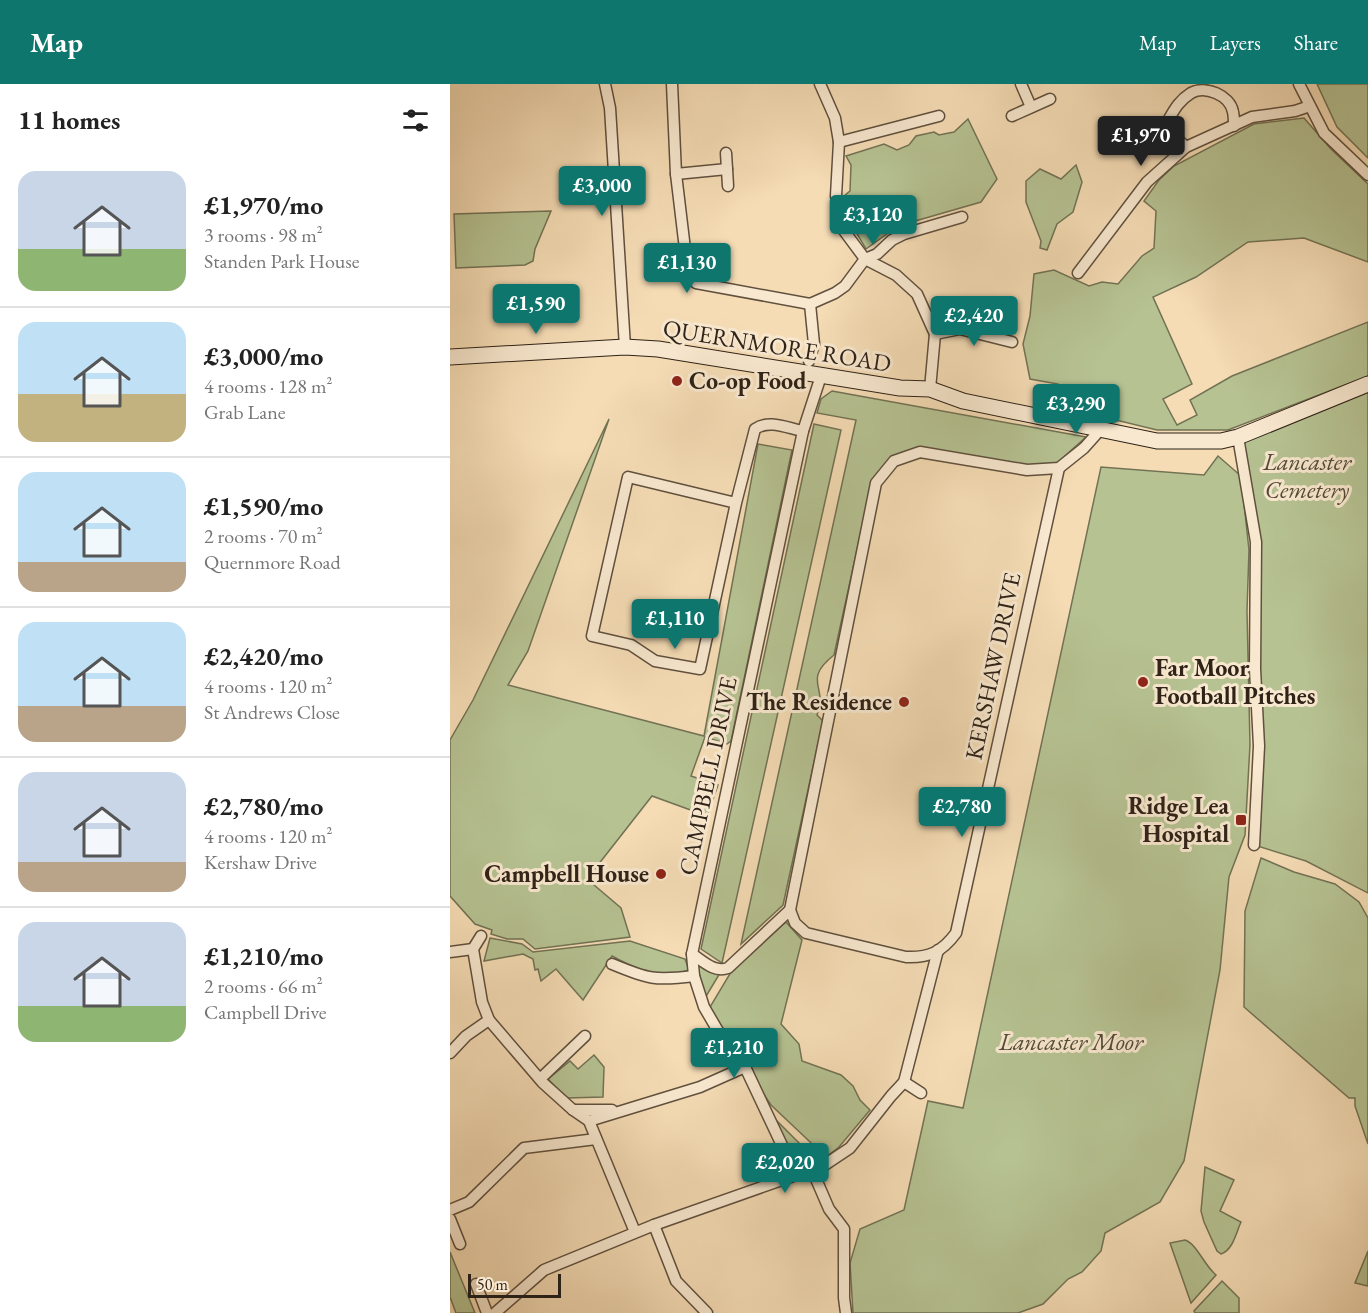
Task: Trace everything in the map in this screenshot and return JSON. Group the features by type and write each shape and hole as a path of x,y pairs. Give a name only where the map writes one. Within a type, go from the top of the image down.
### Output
{"street":[{"path":"605,84 609,108 625,347"},
{"path":"672,84 676,174 685,249 696,283 810,304 836,293 845,286 865,259 877,254 892,240 904,234 962,217"},
{"path":"820,84 835,118 839,142 836,196 842,228 865,259 896,275 917,294 935,334 930,389"},
{"path":"1021,84 1031,107"},
{"path":"1299,84 1324,133 1368,175"},
{"path":"1186,147 1174,137 1170,119 1177,105 1192,92 1210,91 1223,96 1233,110 1234,126"},
{"path":"1012,116 1050,99"},
{"path":"1078,273 1146,182 1186,147 1252,117 1295,111 1310,106"},
{"path":"839,142 939,116"},
{"path":"726,153 728,186"},
{"path":"676,174 727,169"},
{"path":"809,361 814,344 810,304"},
{"path":"935,334 960,329 1012,342"},
{"name":"QUERNMORE ROAD","path":"450,357 625,347 664,350 900,388 930,389 963,401 1157,441 1221,441 1238,437 1368,384"},
{"name":"CAMPBELL DRIVE","path":"796,1175 745,1067 718,1031 704,1007 694,976 692,954 802,431 821,376"},
{"path":"736,503 628,477 592,636 631,645 656,661 700,669 736,503 755,429 769,424 802,431"},
{"path":"938,951 923,958 906,957 820,937 806,933 795,924 790,910 876,483 894,461 920,452 1027,470 1059,468 1084,448 1101,429"},
{"path":"1238,437 1256,542 1256,669 1259,746 1254,844"},
{"name":"KERSHAW DRIVE","path":"938,951 949,943 956,933 1059,468"},
{"path":"692,954 714,968 721,970 728,968 790,910"},
{"path":"481,936 472,949 482,1002 489,1020 540,1078 573,1110 589,1121 635,1233"},
{"path":"450,952 472,949"},
{"path":"495,1313 544,1270 654,1225 796,1175 813,1172 850,1148 904,1082 938,951"},
{"path":"612,964 646,978 665,980 694,976"},
{"path":"450,1053 466,1036 489,1020"},
{"path":"540,1078 585,1036"},
{"path":"589,1121 700,1087 745,1067"},
{"path":"904,1082 921,1094"},
{"path":"573,1110 628,1110"},
{"path":"450,1210 469,1202 524,1148 596,1139"},
{"path":"813,1172 829,1209 844,1229 843,1277 846,1313"},
{"path":"450,1219 460,1244"},
{"path":"654,1225 676,1281 705,1313"},
{"path":"476,1284 487,1313"}],"green space":[{"path":"1317,84 1368,84 1368,158 1337,127"},
{"path":"1304,118 1331,149 1368,184 1368,262 1304,238 1248,242 1196,277 1153,297 1192,384 1163,399 1177,425 1197,415 1190,400 1232,376 1368,322 1368,376 1228,430 1157,430 1054,405 1058,384 1030,379 1023,344 1030,316 1034,274 1054,270 1089,286 1102,282 1118,284 1142,256 1154,248 1156,211 1144,201 1159,180 1174,166 1254,124"},
{"path":"968,119 997,179 981,202 898,226 866,249 850,222 844,196 850,191 851,165 846,156 884,144 897,150 909,145 916,136 934,132 939,135 954,132"},
{"path":"1076,165 1082,182 1073,212 1057,224 1047,250 1040,248 1041,241 1026,202 1026,181 1040,169 1061,179"},
{"path":"551,211 535,249 533,261 525,265 456,268 454,214"},
{"name":"Lancaster Cemetery","path":"1368,384 1368,893 1306,861 1254,845 1256,542 1238,437"},
{"path":"832,391 1086,437 1057,463 1027,466 920,447 872,481 834,655 824,664 817,678 820,705 817,715 823,721 783,905 741,944 856,420 817,413 821,399"},
{"path":"609,419 528,651 508,685 704,736 758,444 792,450 731,741 727,744 705,737 691,776 718,785 707,816 652,796 587,879 621,908 630,937 535,949 523,939 507,939 491,934 492,930 475,924 450,896 450,740 473,700"},
{"path":"814,424 841,430 722,963 701,949"},
{"name":"Lancaster Moor","path":"1218,456 1241,476 1249,550 1247,611 1250,745 1245,835 1229,877 1220,970 1184,1161 1160,1202 1105,1233 1101,1251 1082,1272 1068,1279 1043,1304 1018,1313 853,1313 850,1263 860,1229 904,1210 928,1101 963,1108 1101,467 1204,475"},
{"path":"1261,858 1294,872 1335,884 1359,902 1368,918 1368,1144 1355,1106 1355,1098 1349,1098 1244,1007 1245,911"},
{"path":"786,922 802,940 781,1024 799,1044 802,1061 841,1075 853,1086 860,1100 870,1110 839,1147 826,1157 771,1105 723,1033 710,1007 731,972"},
{"path":"490,938 522,944 533,952 630,941 685,959 689,970 672,974 655,973 632,966 612,956 583,1000 556,969 541,981 538,969 535,970 533,959 523,954 484,961"},
{"path":"695,961 720,973 705,998"},
{"path":"594,1055 604,1067 603,1097 566,1098 548,1079 570,1061 578,1069"},
{"path":"768,1112 801,1145 791,1155"},
{"path":"806,1149 822,1162 798,1170 794,1161"},
{"path":"1205,1167 1234,1180 1220,1211 1241,1222 1231,1245 1221,1254 1217,1251 1201,1211"},
{"path":"1185,1240 1193,1246 1216,1275 1191,1303 1170,1243"},
{"path":"1368,1251 1368,1286 1355,1283"},
{"path":"450,1252 475,1313 456,1313 450,1297"},
{"path":"1222,1281 1239,1298 1239,1313 1195,1313 1194,1311"}],"place":[{"name":"Co-op Food","path":"677,381"},
{"name":"Far Moor Football Pitches","path":"1143,682"},
{"name":"The Residence","path":"904,702"},
{"name":"Ridge Lea Hospital","path":"1241,820"},
{"name":"Campbell House","path":"661,874"}]}
